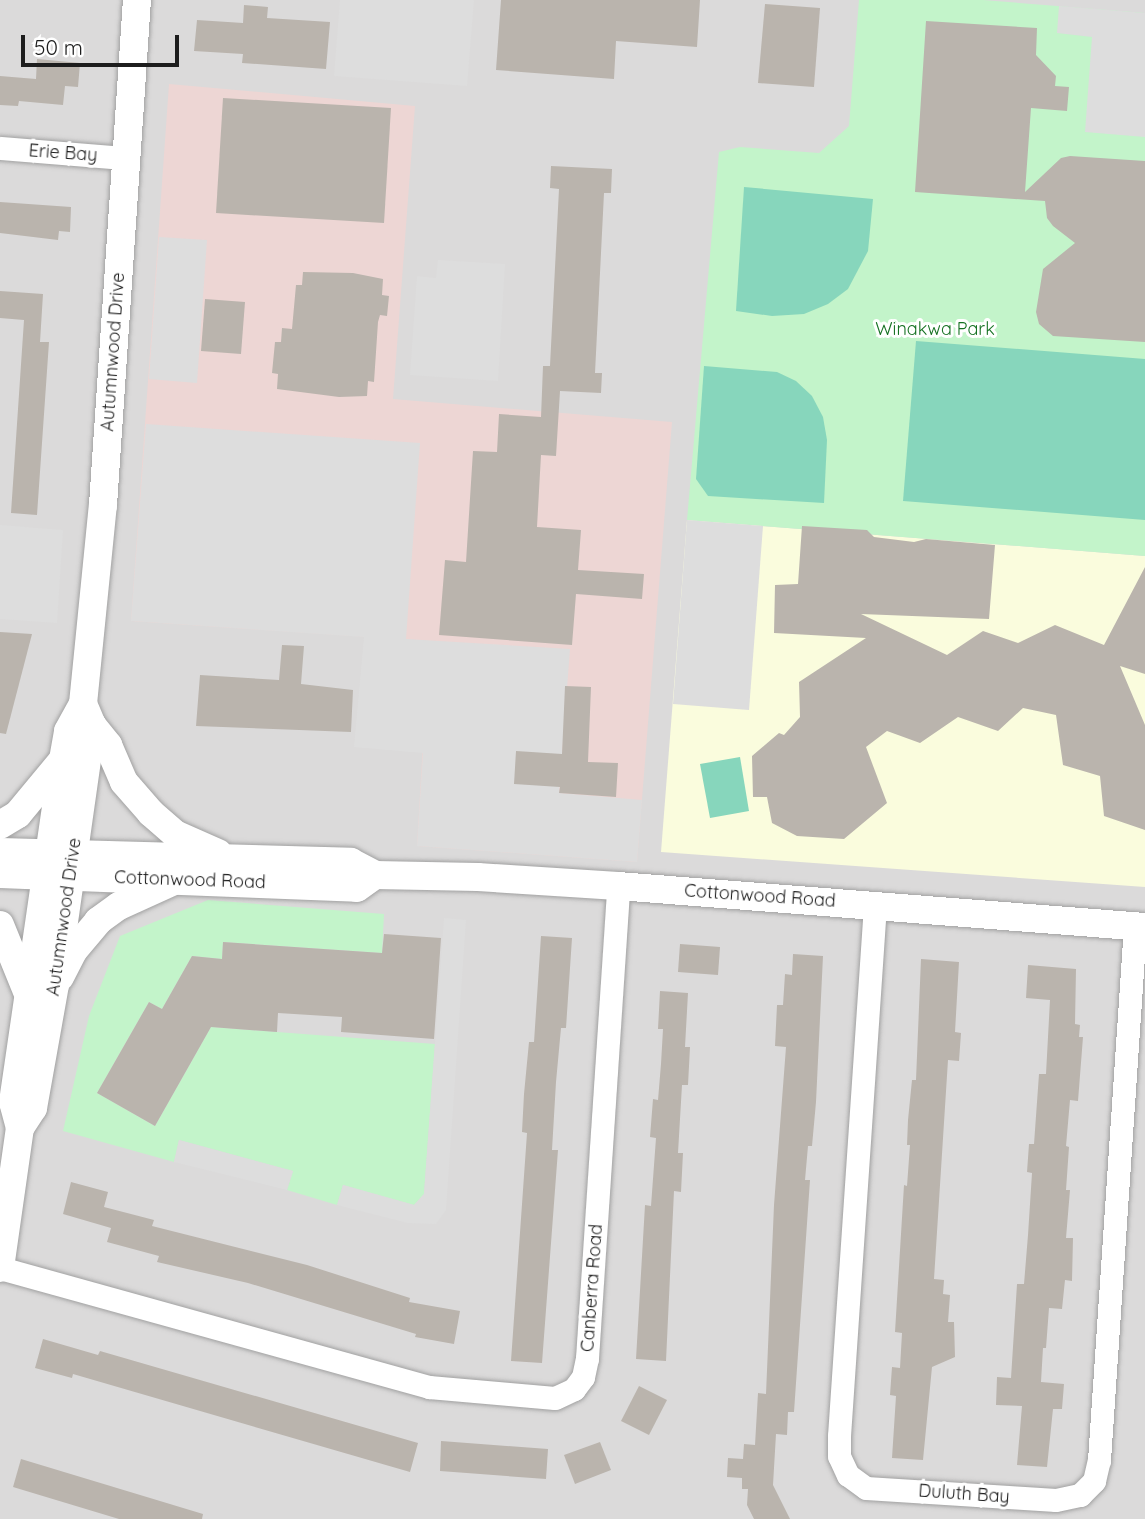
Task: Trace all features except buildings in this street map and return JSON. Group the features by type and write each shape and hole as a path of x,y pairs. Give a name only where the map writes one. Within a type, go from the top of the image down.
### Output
{"street":[{"name":"Autumnwood Drive","path":"0,1268 20,1128 13,1102 29,996 59,865 87,715 137,0"},
{"name":"Erie Bay","path":"0,149 125,158"},
{"name":"Autumnwood Drive","path":"20,1128 33,1108 55,985 63,760 68,731 87,715"},
{"path":"87,715 108,745 124,782 151,813 175,834 230,858"},
{"path":"0,825 18,814 63,760"},
{"name":"Cottonwood Road","path":"0,852 59,865 178,879 356,888 375,875"},
{"name":"Cottonwood Road","path":"0,874 59,865 230,858 351,862 375,875 478,877 618,886 1140,926"},
{"path":"55,985 74,950 98,921 119,905 178,879"},
{"name":"Canberra Road","path":"0,1268 429,1387 555,1398 574,1389 583,1377 587,1358 618,886"},
{"name":"Duluth Bay","path":"875,905 839,1436 839,1456 848,1475 866,1488 1056,1500 1080,1495 1094,1481 1100,1446 1140,926"},
{"path":"0,925 29,996"}],"shaded area":[{"path":"0,0 1145,0 1145,1519 0,1519"},
{"path":"340,0 474,0 467,86 334,76"},
{"path":"1059,6 1145,13 1145,137 1085,132 1092,37 1057,33"},
{"path":"169,84 415,106 393,399 672,422 637,862 417,846 429,641 131,621"},
{"path":"159,237 207,240 197,383 149,379"},
{"path":"438,260 505,264 498,381 410,375 417,276 436,278"},
{"path":"146,424 420,443 406,639 570,649 559,793 642,800 637,862 417,846 423,753 354,747 364,637 131,621"},
{"path":"687,520 1145,556 1145,887 661,852"},
{"path":"687,520 763,526 749,710 673,704"},
{"path":"0,525 63,530 57,623 0,619"},
{"path":"444,918 466,920 446,1210 436,1224 408,1223 337,1205 343,1185 414,1205 424,1194"},
{"path":"179,1140 293,1171 287,1190 174,1162"}],"green space":[{"name":"Winakwa Park","path":"859,0 983,0 1145,13 1145,556 687,520 719,152 740,147 819,153 849,126"},
{"path":"744,187 873,199 868,251 848,289 828,304 804,314 772,316 736,311"},
{"path":"916,341 1145,359 1145,520 903,501"},
{"path":"704,366 777,372 796,381 812,396 823,417 827,440 824,503 708,496 696,479"},
{"path":"740,757 749,811 710,818 700,764"},
{"path":"208,900 384,914 382,953 223,942 222,959 192,956 162,1009 149,1002 97,1093 155,1126 211,1027 435,1044 424,1194 414,1205 343,1185 337,1205 287,1190 293,1171 179,1140 174,1162 63,1131 89,1016 120,936"}]}
